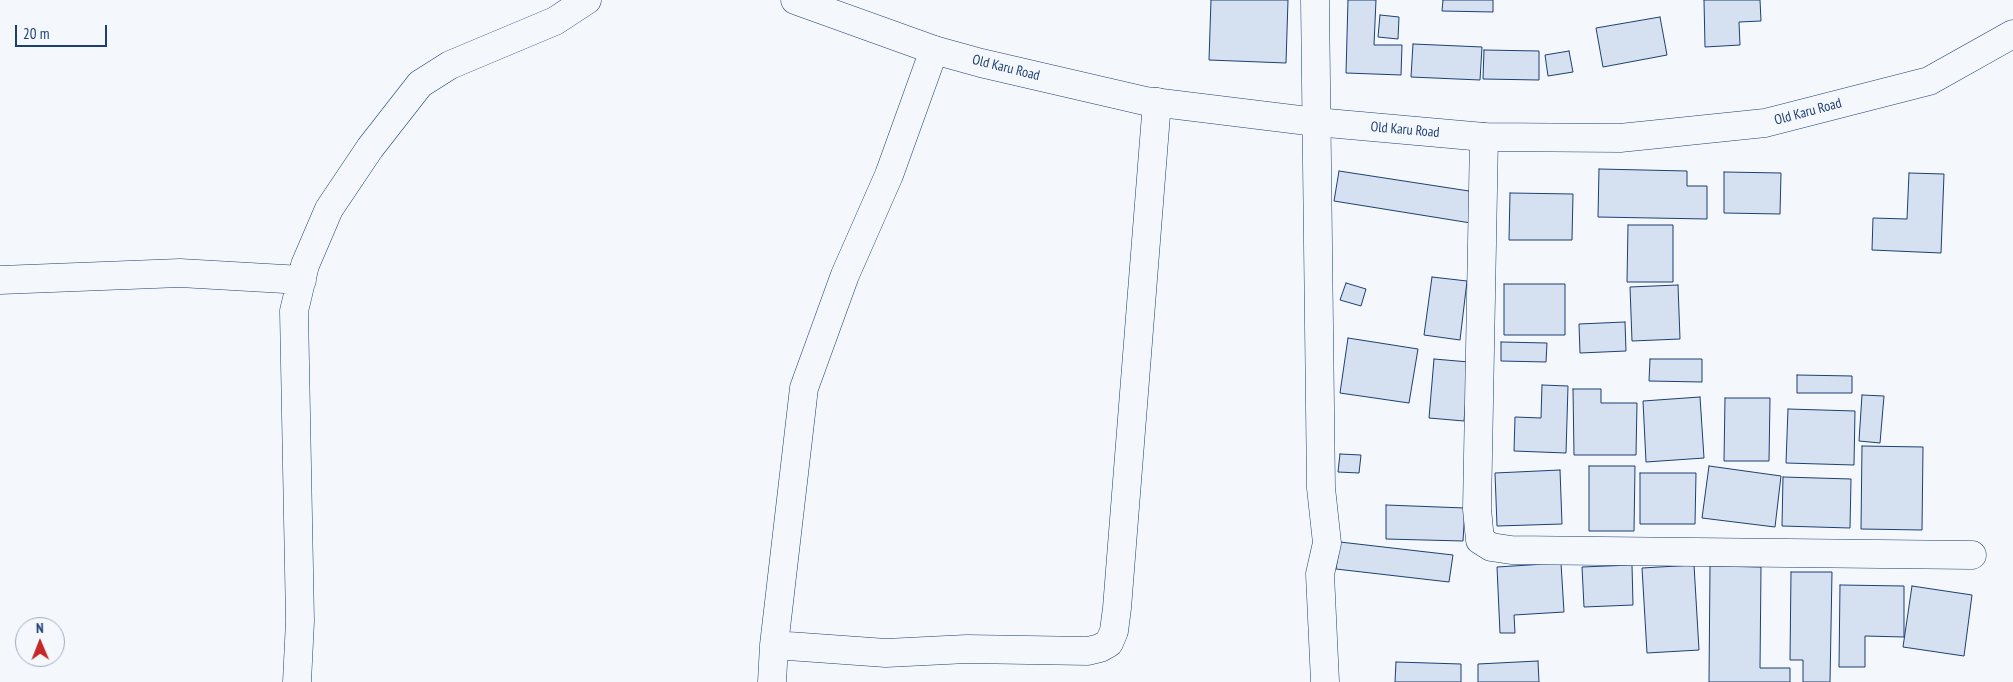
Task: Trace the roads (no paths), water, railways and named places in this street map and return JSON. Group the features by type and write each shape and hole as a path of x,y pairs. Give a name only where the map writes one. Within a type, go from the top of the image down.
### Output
{"street":[{"path":"297,682 300,621 294,311 305,265 329,209 370,148 420,84 450,65 555,21 588,0"},
{"name":"Old Karu Road","path":"795,0 934,50 981,63 1157,102 1316,122 1484,137 1620,138 1766,123 1929,81 2013,34"},
{"path":"1315,0 1316,122 1320,237 1321,488 1327,543 1320,574 1325,682"},
{"path":"772,682 774,645 804,388 844,275 889,175 934,50"},
{"path":"774,645 886,653 966,649 1088,651 1109,643 1114,631 1157,102"},
{"path":"1484,137 1477,509 1480,540 1491,547 1511,550 1972,555"},
{"path":"0,280 180,273 302,280"}]}
